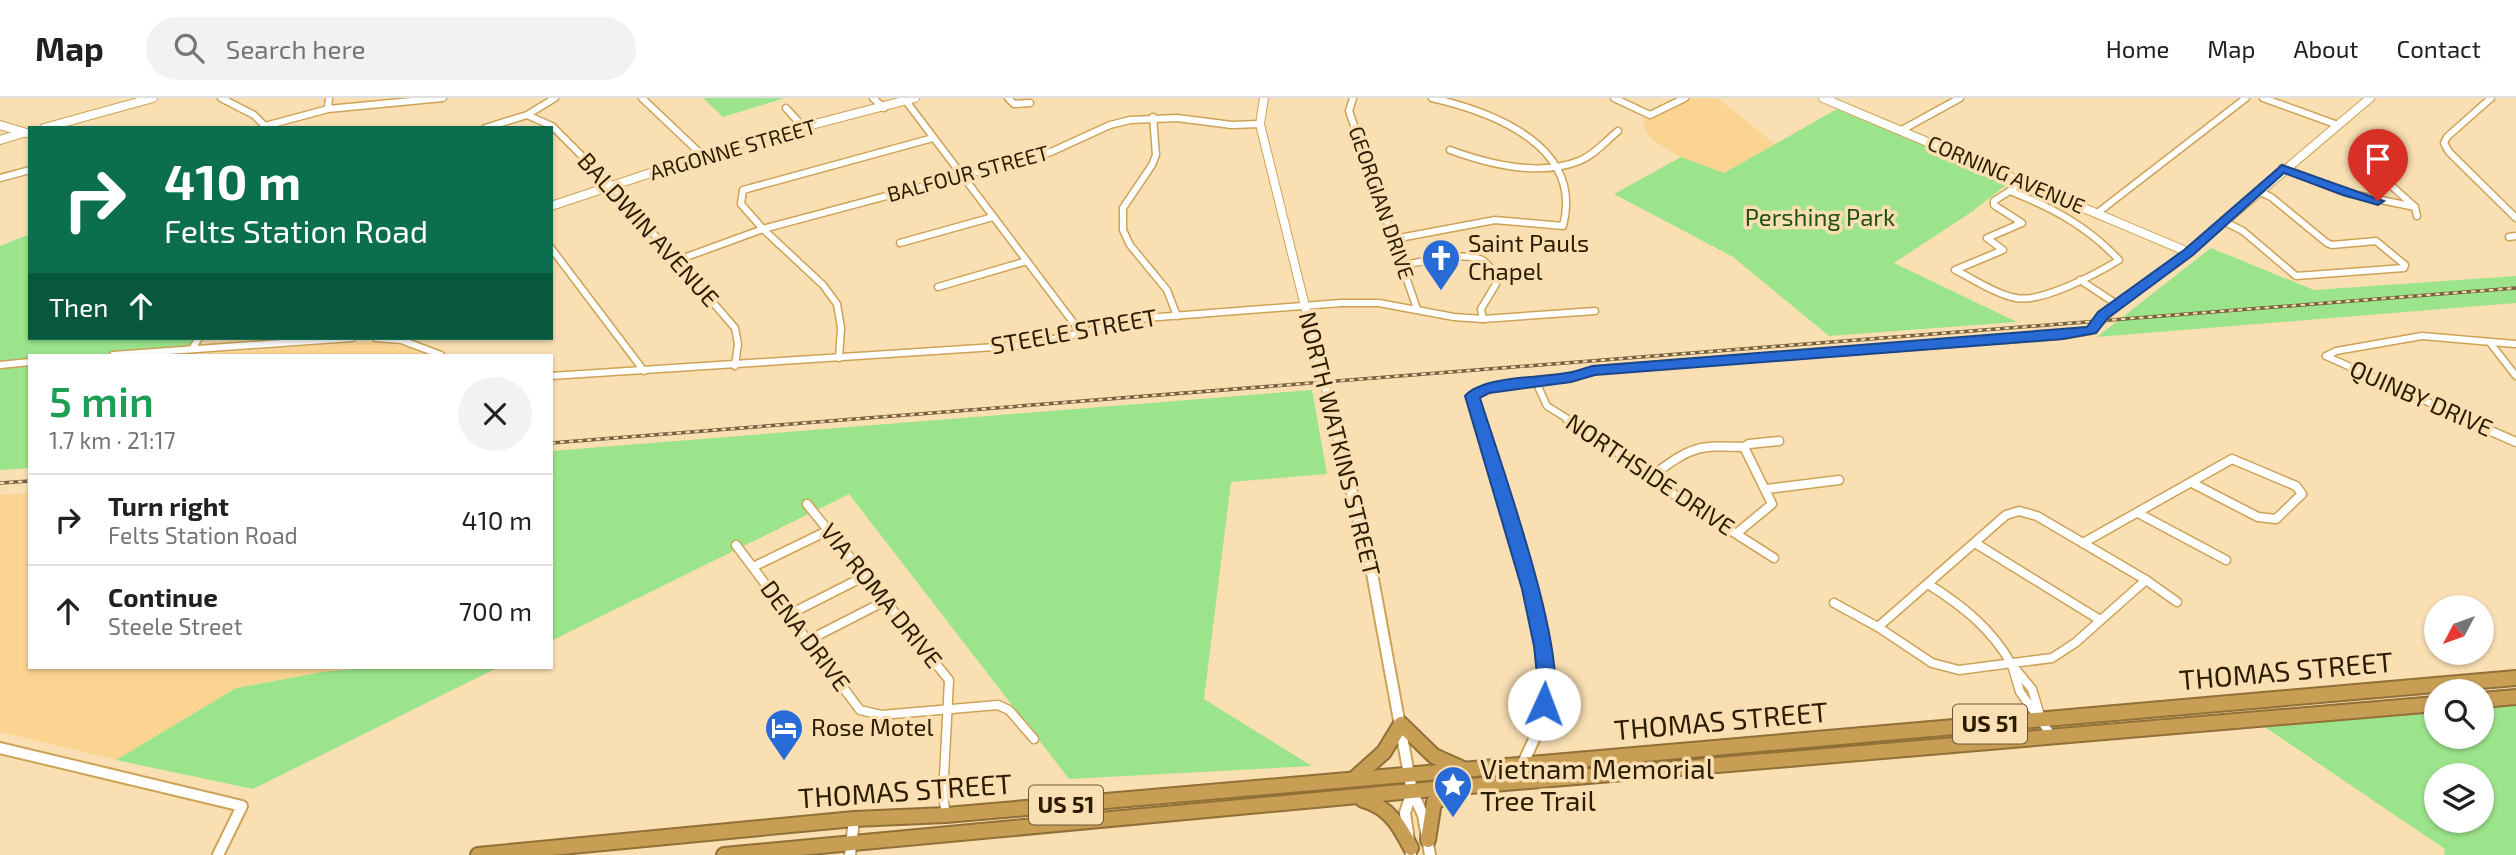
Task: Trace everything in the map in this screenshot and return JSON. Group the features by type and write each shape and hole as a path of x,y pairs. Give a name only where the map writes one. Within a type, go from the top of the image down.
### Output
{"highway":[{"name":"THOMAS STREET","path":"478,855 854,819 974,813 2516,678"},
{"path":"2494,699 2516,697"},
{"name":"THOMAS STREET","path":"735,854 850,850 973,833 1412,791 2424,705"},
{"path":"2195,706 2210,723"},
{"path":"1354,779 1384,752 1401,724 1434,755 1464,769"},
{"path":"1429,848 1430,814 1434,803 1468,786"},
{"path":"1349,797 1377,803 1389,810 1411,851"},
{"path":"1063,805 1063,824"},
{"path":"973,833 974,813"},
{"name":"US 51","path":"724,855 735,854"}],"street":[{"path":"51,126 153,98"},
{"path":"221,98 254,115 265,126"},
{"path":"328,109 329,98"},
{"path":"269,126 328,109 443,98"},
{"path":"491,126 527,115 555,98"},
{"path":"642,98 702,155"},
{"path":"873,98 884,108"},
{"name":"ARGONNE STREET","path":"553,205 702,155 915,98"},
{"path":"1008,98 1014,104 1030,103"},
{"name":"NORTH WATKINS STREET","path":"1264,98 1260,124 1372,573 1411,774 1412,791 1405,813 1411,851"},
{"name":"GEORGIAN DRIVE","path":"1353,98 1349,111 1417,309"},
{"path":"1394,239 1489,220 1518,220 1563,226 1569,207 1565,187 1554,165 1540,146 1518,128 1490,114 1432,98"},
{"path":"1614,98 1650,115 1685,98"},
{"name":"CORNING AVENUE","path":"1823,98 2188,252"},
{"path":"1900,131 1959,98"},
{"path":"2096,214 2246,98"},
{"path":"2263,98 2335,124"},
{"path":"1514,783 1541,723 1547,684 1543,646 1530,589 1472,396 1500,385 1571,377 1593,370 2063,335 2091,330 2103,315 2188,252 2282,168 2370,98"},
{"path":"2490,98 2447,136 2444,143 2449,152 2516,218"},
{"path":"906,101 1082,334"},
{"path":"786,108 804,128"},
{"name":"BALDWIN AVENUE","path":"527,115 552,126"},
{"path":"1153,117 1156,154 1146,175 1134,186 1125,200 1121,214 1123,233 1167,290 1177,316"},
{"name":"BALFOUR STREET","path":"678,260 763,229 1051,152 1110,125 1153,117 1232,125 1260,124"},
{"path":"0,125 28,133"},
{"name":"BALDWIN AVENUE","path":"553,127 612,186 735,328 738,344 735,366"},
{"path":"1450,150 1504,165 1554,165 1580,161 1618,131"},
{"path":"0,140 28,133"},
{"path":"839,358 841,328 837,304 823,285 763,229 741,204 743,190 933,138"},
{"path":"2282,168 2347,193 2414,207"},
{"path":"0,178 28,171"},
{"path":"2384,179 2414,207 2417,216"},
{"path":"2010,191 2036,199 2079,222 2119,260 2080,280 2046,293 2018,299 1955,270 2003,250 1987,238 2022,223 1994,205 1994,201 2022,183"},
{"path":"2223,221 2243,231 2296,276 2404,268 2405,265 2376,241 2332,246 2272,197 2257,191"},
{"path":"900,243 993,217"},
{"path":"553,251 644,371"},
{"path":"1403,265 1471,258 1483,260 1490,266 1496,284 1481,309 1483,319"},
{"path":"938,287 1027,261"},
{"path":"2080,280 2118,305"},
{"name":"STEELE STREET","path":"553,376 1027,345 1146,318 1304,306 1378,303 1454,317 1483,319 1595,311"},
{"name":"QUINBY DRIVE","path":"2491,344 2422,336 2336,351 2326,356 2516,442"},
{"path":"192,349 198,340"},
{"path":"126,354 323,340"},
{"path":"401,340 438,354"},
{"path":"2491,344 2515,344"},
{"path":"2491,344 2516,376"},
{"path":"0,365 28,362"},
{"name":"NORTHSIDE DRIVE","path":"1536,382 1547,406 1653,475 1661,486 1774,558"},
{"path":"1653,475 1684,453 1706,445 1744,447 1749,444 1779,441"},
{"path":"1737,533 1770,508 1772,503 1744,447"},
{"path":"2083,543 2232,458 2296,486 2302,494 2276,519 2258,517 2192,483"},
{"path":"1767,489 1839,480"},
{"name":"VIA ROMA DRIVE","path":"807,504 949,680 943,796 946,815"},
{"path":"1878,627 2006,515 2019,511 2037,516 2146,580 2177,602"},
{"path":"2138,513 2225,560"},
{"path":"753,567 827,531"},
{"path":"1975,543 2100,620"},
{"name":"DENA DRIVE","path":"736,545 860,710 881,715 998,705 1009,710 1034,739"},
{"path":"788,615 865,576"},
{"path":"1834,604 1947,669 2012,665 2044,660 2060,654 2146,580"},
{"path":"1928,584 1982,620 2001,643 2012,665 2021,671 2039,703 2041,719 2052,737"},
{"path":"809,640 885,601"},
{"path":"0,748 242,806 218,855"},
{"name":"NORTH WATKINS STREET","path":"1412,791 1423,815 1429,848"},
{"path":"850,850 854,819"}],"shaded area":[{"path":"1682,98 1717,98 1775,144 1724,173 1681,157 1652,140 1645,129 1643,116"},
{"path":"372,342 408,347 420,354 199,354"},
{"path":"28,493 28,669 353,669 236,688 116,760 0,732 0,495"}],"green space":[{"path":"703,98 785,98 723,117"},
{"name":"Pershing Park","path":"1837,109 2010,182 1970,213 1894,263 2017,322 1829,336 1733,257 1614,194 1681,157 1724,173"},
{"path":"28,235 28,340 194,340 186,354 28,354 28,468 0,470 0,246"},
{"path":"2211,248 2314,290 2516,276 2516,303 2097,337"},
{"path":"1312,390 1327,474 1231,482 1204,699 1312,766 1069,779 849,494 553,640 553,451"},
{"path":"353,669 495,669 253,789 116,760 236,688"},
{"path":"2516,702 2516,855 2444,855 2445,849 2253,719 2424,708 2424,749 2494,749 2494,703"}],"railway":[{"path":"553,443 2516,288"},
{"path":"0,483 28,481"}],"place":[{"name":"Saint Pauls Chapel","path":"1441,292"},
{"name":"Rose Motel","path":"784,762"},
{"name":"Vietnam Memorial Tree Trail","path":"1453,819"}],"route":[{"path":"1544,704 1547,684 1543,646 1530,589 1472,396 1500,385 1571,377 1593,370 2063,335 2091,330 2103,315 2188,252 2282,168 2347,193 2378,201"}]}
